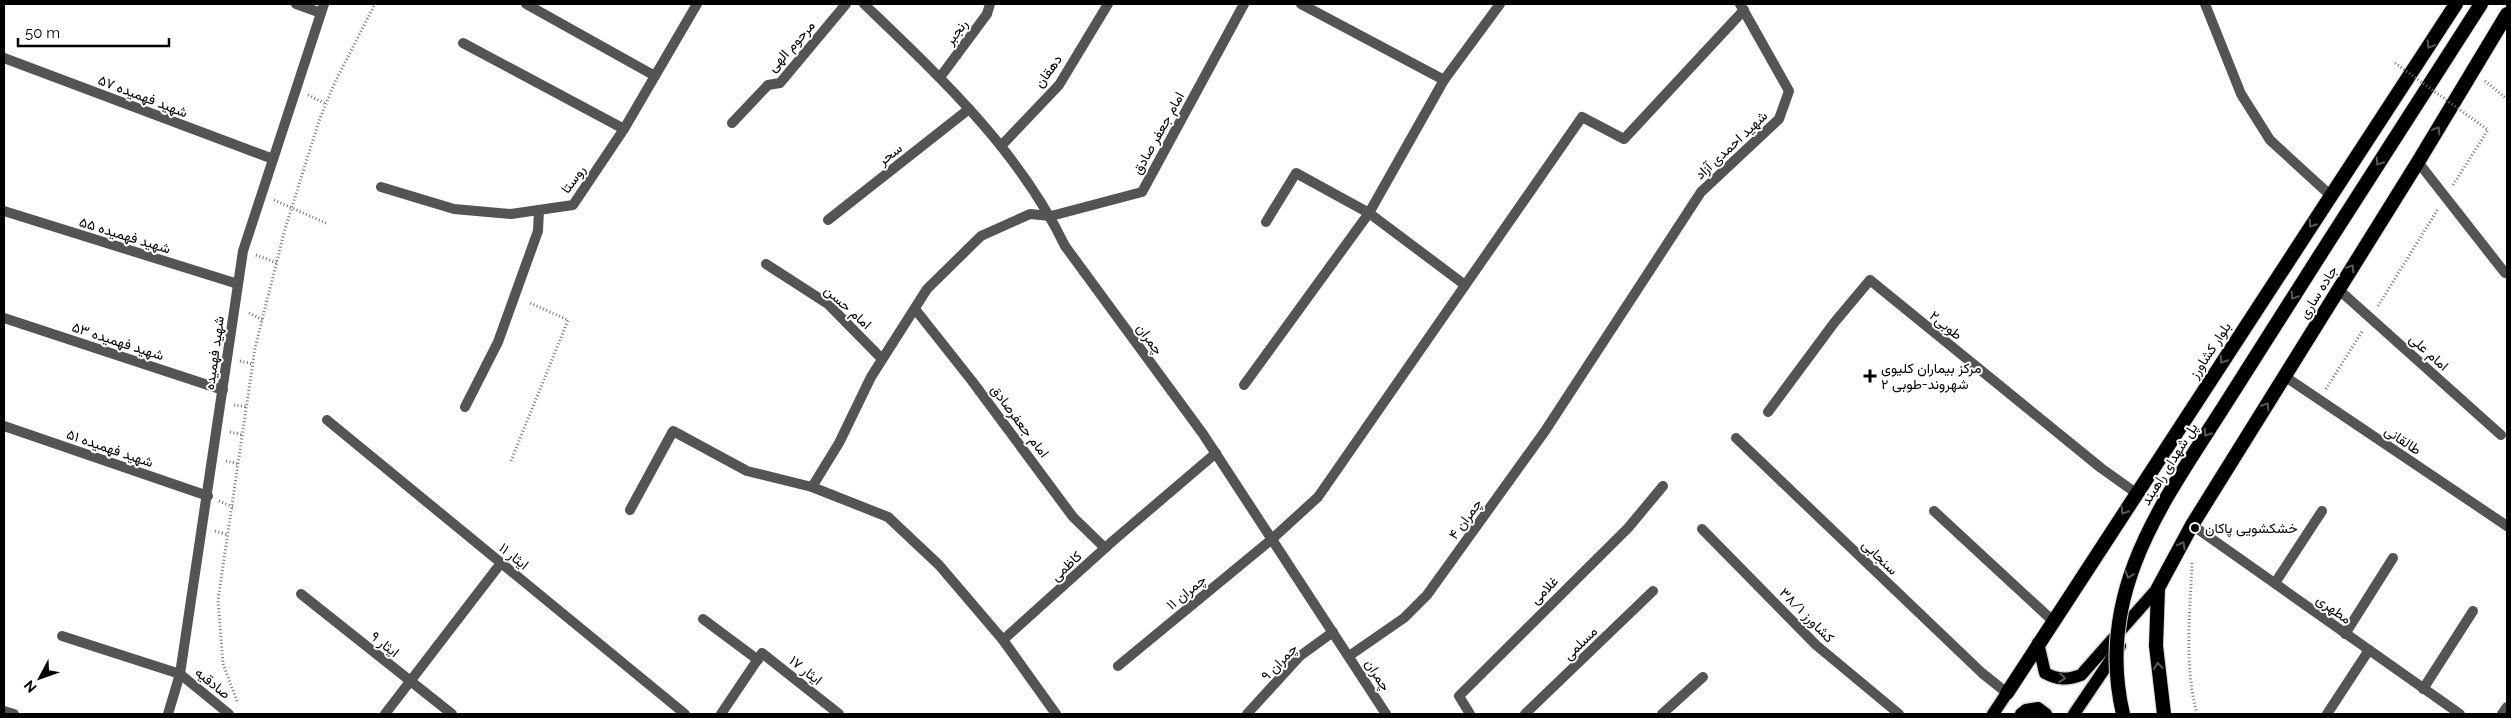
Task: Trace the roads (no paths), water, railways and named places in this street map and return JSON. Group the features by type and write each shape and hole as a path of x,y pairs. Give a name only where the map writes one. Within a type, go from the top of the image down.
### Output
{"highway":[{"name":"بلوار کشاورز","path":"2007,693 2456,4"},
{"name":"پل شهدای راهبند","path":"2122,714 2116,675 2117,625 2124,590 2135,558 2161,504 2481,4"},
{"name":"جاده ساری","path":"2158,588 2192,526 2418,162 2507,14"},
{"path":"2158,588 2156,646 2164,714"}],"main road":[{"path":"2038,643 2042,667 2045,673 2058,678 2070,679 2081,675 2158,588"},
{"path":"2074,714 2158,588"},
{"name":"بلوار کشاورز","path":"1993,714 2007,693"},
{"path":"2021,714 2026,710 2038,708 2046,714"}],"street":[{"path":"296,4 322,8"},
{"path":"526,4 655,76"},
{"name":"روستا","path":"381,187 454,208 511,214 573,205 624,129 697,4"},
{"name":"مرحوم الهی","path":"732,123 768,85 780,83 846,4"},
{"name":"چمران","path":"864,4 940,76 1013,160 1051,216 1065,246 1216,453 1386,714"},
{"name":"رنجبر","path":"940,76 986,14 990,4"},
{"name":"دهقان","path":"1001,146 1059,85 1108,4"},
{"name":"امام جعفر صادق","path":"812,487 839,443 871,377 927,289 981,236 1030,214 1051,216 1142,192 1244,4"},
{"path":"1244,385 1369,212 1444,80 1500,4"},
{"path":"2204,4 2241,94 2270,140 2330,196"},
{"path":"1308,5 1444,80"},
{"name":"چمران ۱۱","path":"1118,666 1272,539 1318,497 1582,117 1624,139 1742,7"},
{"name":"شهید احمدی آزاد","path":"1581,376 1701,192 1779,119 1789,91 1742,7"},
{"name":"شهید فهمیده","path":"168,714 180,674 243,251 322,8"},
{"path":"463,42 624,129"},
{"name":"شهید فهمیده ۵۷","path":"4,58 273,159"},
{"name":"سحر","path":"828,220 969,109"},
{"path":"2418,162 2505,273"},
{"path":"1266,222 1296,173 1369,212 1465,285"},
{"path":"465,407 498,342 538,230 538,210"},
{"name":"شهید فهمیده ۵۵","path":"4,211 238,284"},
{"name":"امام حسن","path":"766,264 828,304 882,359"},
{"name":"طوبی۲","path":"1768,412 1834,323 1870,280 2101,468 2136,493"},
{"name":"امام علی","path":"2338,289 2501,435"},
{"name":"امام جعفرصادق","path":"915,308 1073,517 1105,548"},
{"name":"شهید فهمیده ۵۳","path":"4,318 223,390"},
{"name":"چمران ۴","path":"1349,656 1404,618 1427,595 1545,431 1581,376"},
{"name":"طالقانی","path":"2284,376 2507,526"},
{"name":"ایثار ۱۱","path":"327,420 685,714"},
{"name":"شهید فهمیده ۵۱","path":"4,426 208,496"},
{"path":"630,510 673,431 747,471 812,487 888,517 939,565 1003,640 1056,714"},
{"name":"سنجابی","path":"1736,438 1982,673 2007,693"},
{"name":"کاظمی","path":"1003,640 1105,548 1216,453"},
{"name":"غلامی","path":"1470,714 1459,696 1628,528 1662,486"},
{"path":"1934,511 2053,621"},
{"path":"2275,584 2322,511"},
{"name":"مطهری","path":"2192,526 2460,714"},
{"name":"کشاورز ۳۸/۱","path":"1702,529 1816,645 1899,714"},
{"path":"2345,634 2393,558"},
{"path":"385,714 501,563"},
{"name":"مسلمی","path":"1525,714 1654,591"},
{"name":"ایثار ۹","path":"301,594 452,714"},
{"path":"2424,689 2473,611"},
{"name":"ایثار ۱۷","path":"704,619 758,660 762,653 839,714"},
{"name":"چمران ۹","path":"1247,714 1300,656 1333,632"},
{"path":"62,636 180,674"},
{"path":"2327,714 2369,650"},
{"path":"721,714 758,660"},
{"name":"صادقیه","path":"180,674 229,714"},
{"path":"1662,714 1703,677"},
{"path":"2502,714 2507,707"},
{"path":"4,711 14,714"}],"place":[{"name":"مرکز بیماران کلیوی شهروند-طوبی ۲","path":"1870,376"},
{"name":"خشکشویی پاکان","path":"2195,528"}]}
